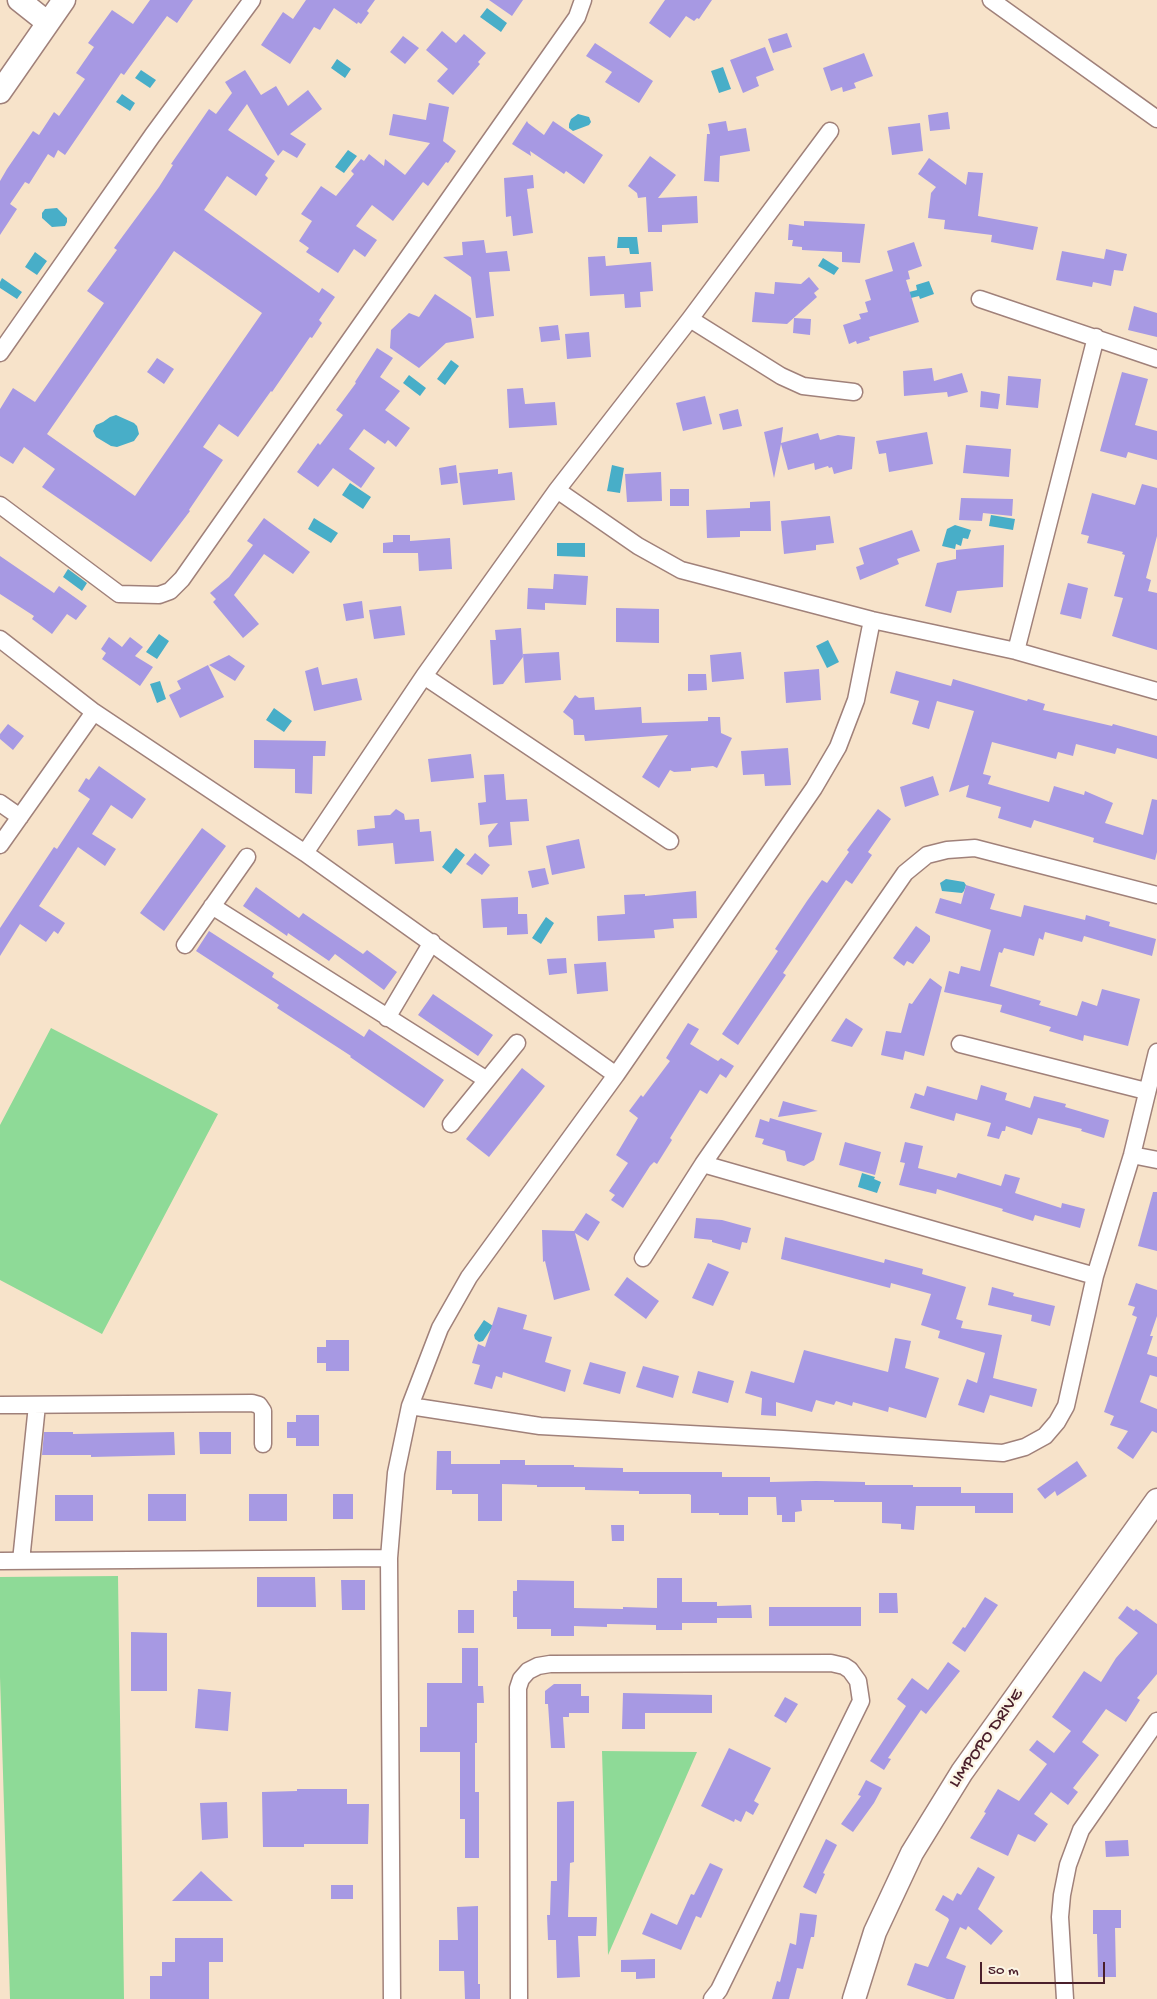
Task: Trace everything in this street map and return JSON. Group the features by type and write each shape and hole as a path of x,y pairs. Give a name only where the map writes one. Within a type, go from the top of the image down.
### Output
{"street":[{"path":"19,0 48,23"},
{"path":"0,92 64,0"},
{"path":"0,353 152,136 252,0"},
{"path":"0,505 120,594 159,595 170,591 182,580 577,17 583,0"},
{"path":"991,0 1157,119"},
{"path":"306,853 424,676 557,490 690,319 830,131"},
{"path":"980,299 1157,359"},
{"path":"690,319 781,376 803,386 854,392"},
{"path":"1016,651 1096,337"},
{"path":"557,490 638,546 680,570 872,620 1016,651 1157,691"},
{"path":"392,1999 390,1558 396,1473 410,1406 440,1328 469,1277 616,1075 814,788 838,747 856,700 872,620"},
{"path":"0,639 94,712 306,853 616,1075"},
{"path":"424,676 670,841"},
{"path":"0,845 94,712"},
{"path":"0,803 20,816"},
{"path":"643,1258 703,1164 905,873 927,854 975,848 1157,895"},
{"path":"185,945 247,856"},
{"path":"212,906 487,1080"},
{"path":"387,1018 432,942"},
{"path":"451,1124 517,1043"},
{"path":"960,1044 1146,1091"},
{"path":"410,1406 540,1426 1003,1453 1025,1447 1045,1436 1057,1422 1066,1406 1095,1276 1132,1155 1157,1052"},
{"path":"1132,1155 1157,1160"},
{"path":"703,1164 1095,1276"},
{"path":"0,1405 252,1403 258,1405 263,1411 263,1444"},
{"path":"21,1561 37,1405"},
{"name":"LIMPOPO DRIVE","path":"854,1999 875,1932 912,1853 962,1772 1157,1500"},
{"path":"0,1561 390,1558"},
{"path":"519,1999 518,1688 521,1679 528,1671 538,1666 550,1664 830,1663 844,1666 850,1670 858,1681 861,1701 719,1990 712,1999"},
{"path":"1065,1999 1060,1917 1068,1866 1082,1830 1157,1721"}],"green space":[{"path":"51,1028 218,1114 102,1334 0,1280 0,1125"},
{"path":"118,1576 124,1999 10,1999 0,1677 0,1577"},
{"path":"602,1751 697,1752 608,1955"}],"water":[{"path":"487,8 507,23 501,32 480,17"},
{"path":"337,59 351,69 345,78 331,68"},
{"path":"723,67 731,89 719,93 711,71"},
{"path":"141,70 156,80 150,88 135,78"},
{"path":"122,94 135,103 130,111 116,102"},
{"path":"578,114 589,117 591,122 589,125 573,131 569,128 569,124 571,119"},
{"path":"348,150 357,156 344,173 335,167"},
{"path":"57,208 67,218 65,226 52,227 42,218 42,213 45,209"},
{"path":"618,237 637,237 639,254 630,254 629,248 617,248"},
{"path":"35,252 47,261 37,275 25,267"},
{"path":"823,258 839,268 834,275 818,266"},
{"path":"2,278 22,292 17,299 0,288"},
{"path":"929,281 934,294 920,299 919,296 911,298 909,292 917,290 916,285"},
{"path":"451,360 459,366 445,385 437,379"},
{"path":"409,375 426,388 420,396 403,383"},
{"path":"116,415 134,423 139,434 134,441 117,447 111,446 96,437 93,431 96,425"},
{"path":"612,465 624,468 620,493 607,491"},
{"path":"350,483 371,497 363,509 342,495"},
{"path":"991,515 1015,519 1013,530 989,526"},
{"path":"314,518 338,533 331,543 308,529"},
{"path":"955,525 971,530 968,539 963,538 961,546 956,544 955,549 942,546 947,529"},
{"path":"557,543 585,543 585,557 557,556"},
{"path":"68,569 87,583 82,591 63,577"},
{"path":"159,634 169,641 157,659 146,652"},
{"path":"828,640 839,662 827,668 816,646"},
{"path":"160,681 166,699 157,703 150,684"},
{"path":"274,708 292,721 284,732 266,720"},
{"path":"456,848 465,855 451,874 442,867"},
{"path":"946,879 964,882 966,885 964,891 962,893 942,891 940,883"},
{"path":"546,917 554,923 541,944 532,938"},
{"path":"862,1173 875,1177 874,1179 881,1182 877,1193 858,1187"},
{"path":"484,1320 493,1326 483,1341 479,1342 475,1339 474,1335"}],"building":[{"path":"150,0 193,0 177,23 167,16 124,75 121,73 65,155 58,150 54,158 48,154 29,184 25,182 10,204 17,209 0,235 0,181 7,169 33,131 39,135 54,112 59,116 85,79 76,73 94,47 88,43 112,10 133,24"},
{"path":"306,0 375,0 361,24 358,22 357,24 334,8 320,30 314,27 290,64 261,45 283,12 293,19"},
{"path":"489,0 523,0 512,16"},
{"path":"665,0 712,0 699,19 697,18 694,21 686,16 670,38 649,23"},
{"path":"442,31 456,43 464,34 486,53 478,62 480,64 453,95 437,81 448,69 426,50"},
{"path":"787,33 792,47 773,53 768,39"},
{"path":"403,36 419,48 405,64 390,52"},
{"path":"595,43 653,81 639,103 605,82 612,72 586,56"},
{"path":"765,47 774,70 756,77 759,86 743,93 730,60"},
{"path":"864,53 873,76 854,83 856,88 843,92 842,87 831,91 823,68"},
{"path":"245,70 261,95 276,86 288,106 308,90 322,109 290,134 306,144 297,158 283,150 278,156 247,104 228,130 275,161 265,175 268,178 256,196 227,176 204,210 319,293 322,288 335,297 319,320 322,323 312,338 310,337 238,437 219,424 203,447 223,460 190,511 151,562 42,487 55,469 24,447 13,464 0,456 0,409 13,388 35,402 104,303 87,291 117,250 114,248 159,187 173,165 171,164 209,109 216,114 232,93 225,82","holes":["174,251 262,313 135,496 47,434"]},
{"path":"429,103 449,107 443,141 456,151 448,163 446,162 428,186 423,182 393,221 372,205 356,226 377,240 365,257 354,249 338,273 306,252 309,248 299,241 312,221 301,214 321,186 336,196 354,174 351,171 361,159 364,161 369,154 384,166 385,159 405,175 430,143 389,135 393,114 426,120"},
{"path":"948,112 950,129 930,131 928,115"},
{"path":"527,121 544,135 553,121 603,155 584,184 566,171 564,174 530,151 531,156 512,144"},
{"path":"726,121 728,131 746,128 750,151 720,156 719,182 704,181 707,134 710,134 708,124"},
{"path":"920,123 923,151 892,155 888,127"},
{"path":"650,156 676,175 658,198 697,196 698,223 662,225 662,232 648,232 646,197 638,198 637,193 628,186"},
{"path":"929,158 966,185 968,172 983,173 978,216 1038,227 1033,250 991,242 992,235 944,229 945,220 928,218 931,193 936,187 918,174"},
{"path":"533,175 534,188 527,189 533,233 513,236 511,216 506,217 504,178"},
{"path":"804,221 865,224 860,263 842,262 842,252 802,250 802,247 792,246 793,240 788,240 789,224 804,226"},
{"path":"484,240 486,253 507,251 510,271 489,272 494,316 476,318 471,277 443,257 463,255 462,242"},
{"path":"914,242 922,266 908,271 910,279 906,280 919,322 869,337 870,340 857,344 856,341 849,344 843,325 861,319 859,314 868,312 865,302 871,300 865,280 893,271 887,251"},
{"path":"1106,249 1127,254 1123,271 1114,270 1111,286 1093,282 1092,287 1056,280 1062,251 1104,259"},
{"path":"605,256 606,266 651,262 653,291 640,292 641,307 625,308 624,294 590,296 588,257"},
{"path":"809,277 819,289 814,293 817,297 787,324 752,322 755,292 774,294 775,282 801,284"},
{"path":"435,294 471,318 474,338 446,343 419,368 390,348 391,330 409,313 419,317"},
{"path":"1134,306 1157,313 1157,337 1128,330"},
{"path":"794,318 811,319 810,335 793,333"},
{"path":"558,325 560,340 541,342 539,327"},
{"path":"589,332 591,357 567,359 565,334"},
{"path":"377,348 393,358 380,377 400,391 385,410 410,428 396,447 388,440 385,444 364,429 349,449 375,468 361,488 333,468 318,487 297,472 318,443 320,445 343,415 336,410 356,383"},
{"path":"157,358 174,369 164,384 147,372"},
{"path":"932,368 934,381 962,373 968,392 948,397 947,392 904,396 903,371"},
{"path":"1122,372 1148,379 1135,425 1157,431 1157,460 1128,452 1126,458 1100,451"},
{"path":"1008,376 1041,379 1038,408 1006,405"},
{"path":"523,388 525,404 555,402 557,425 509,428 507,389"},
{"path":"981,391 1000,394 998,409 980,407"},
{"path":"705,396 712,424 683,431 676,403"},
{"path":"738,409 742,426 723,430 719,414"},
{"path":"783,427 781,443 818,433 820,440 838,435 855,437 852,469 834,474 832,467 829,468 828,466 815,470 814,463 788,470 781,444 774,478 764,432"},
{"path":"927,432 933,464 889,472 886,453 879,454 876,441"},
{"path":"966,445 1011,449 1009,477 963,473"},
{"path":"456,465 458,483 441,485 439,468"},
{"path":"498,469 498,474 512,472 515,500 463,505 459,473"},
{"path":"661,472 662,501 627,502 625,474"},
{"path":"1142,484 1157,488 1157,536 1146,578 1151,580 1148,591 1157,593 1157,650 1112,636 1123,598 1114,596 1125,555 1122,554 1123,552 1087,543 1089,536 1081,534 1092,493 1135,505"},
{"path":"670,489 689,489 689,506 670,506"},
{"path":"961,498 1013,499 1012,516 983,513 982,521 959,520"},
{"path":"770,501 771,531 740,531 740,537 707,538 706,510 750,508 750,502"},
{"path":"830,516 834,543 816,545 816,550 784,554 781,521"},
{"path":"264,518 310,552 293,574 264,554 234,595 259,624 243,638 213,602 216,599 210,593 229,577 253,545 247,541"},
{"path":"912,530 920,551 897,559 899,564 860,580 856,567 864,564 859,548"},
{"path":"393,535 410,535 410,541 450,538 452,569 419,571 418,553 383,553 383,543 393,542"},
{"path":"1004,545 1003,587 957,591 951,613 925,606 937,563 956,559 956,550"},
{"path":"0,556 54,593 59,586 87,606 76,620 67,614 52,634 32,619 34,616 0,594"},
{"path":"554,574 588,576 586,605 545,603 545,610 527,609 528,588 553,589"},
{"path":"1068,583 1088,588 1081,619 1060,614"},
{"path":"362,601 364,618 346,621 343,604"},
{"path":"401,606 405,635 374,639 369,610"},
{"path":"616,608 659,609 659,643 616,642"},
{"path":"521,628 523,657 503,684 493,685 490,640 496,640 495,630"},
{"path":"109,637 122,647 130,637 143,647 135,656 153,667 140,686 102,659 106,653 101,649"},
{"path":"559,652 561,680 525,683 523,654"},
{"path":"741,652 744,679 712,682 710,655"},
{"path":"229,655 245,666 235,681 209,665"},
{"path":"208,665 224,697 180,718 169,695 181,689 177,681"},
{"path":"318,667 322,685 357,678 362,700 314,711 305,671"},
{"path":"819,669 821,700 786,703 784,672"},
{"path":"896,671 951,686 953,679 1027,701 1028,699 1045,704 1043,710 1112,726 1113,724 1157,736 1157,759 1117,748 1115,754 1076,744 1073,756 1058,752 1056,759 992,742 983,774 991,776 988,784 1049,802 1054,786 1084,795 1085,791 1113,803 1105,823 1143,835 1152,799 1157,800 1157,852 1155,860 1093,842 1094,838 1034,820 1031,828 998,818 1001,807 966,797 969,785 949,792 974,711 937,701 929,729 912,724 919,701 890,693"},
{"path":"688,674 706,674 707,690 688,691"},
{"path":"575,695 579,698 594,697 595,710 641,707 642,723 708,721 708,717 720,717 721,733 732,738 717,768 713,766 691,768 691,771 674,772 670,770 659,788 642,777 668,735 585,741 584,735 574,735 573,720 563,712"},
{"path":"8,724 24,736 13,750 0,739 0,734"},
{"path":"254,740 326,741 325,756 313,756 312,794 295,793 295,769 254,768"},
{"path":"788,748 791,785 765,786 764,774 743,775 741,751"},
{"path":"471,754 474,778 431,782 428,759"},
{"path":"99,766 146,799 132,819 111,805 92,834 116,849 105,866 78,847 39,906 65,923 58,934 54,931 46,942 20,924 0,956 0,928 54,847 57,849 90,799 78,791 86,778 89,780"},
{"path":"504,774 506,800 527,799 529,821 510,822 512,845 489,847 488,836 498,823 480,825 478,803 486,802 484,775"},
{"path":"933,776 939,795 905,807 900,787"},
{"path":"396,809 404,814 405,820 419,819 420,832 431,831 434,861 395,864 393,843 358,846 357,830 375,828 374,816 390,815"},
{"path":"878,809 891,819 868,852 872,855 852,884 846,880 783,973 786,975 738,1045 722,1034 778,951 775,949 807,901 822,880 827,883 849,852 847,850"},
{"path":"202,828 226,846 164,931 140,913"},
{"path":"579,839 585,868 552,875 546,846"},
{"path":"475,853 490,865 482,875 466,864"},
{"path":"545,868 549,884 532,888 528,871"},
{"path":"966,885 995,894 990,909 1021,917 1024,905 1085,920 1086,915 1110,922 1109,926 1156,939 1152,956 1084,936 1082,942 1045,932 1043,940 1039,938 1034,956 1004,948 1002,953 999,952 990,986 1041,1001 1039,1005 1077,1016 1082,1001 1097,1006 1102,989 1140,999 1128,1046 1084,1035 1083,1041 1049,1031 1051,1027 1000,1012 1002,1005 944,992 949,971 959,974 961,966 980,971 991,930 935,913 940,898 961,904"},
{"path":"256,887 299,918 303,913 363,954 367,950 397,972 384,990 335,954 329,961 288,933 287,936 243,906"},
{"path":"696,891 697,918 673,919 674,928 654,930 655,938 598,941 597,916 625,914 624,895 645,894 645,896"},
{"path":"518,897 518,914 527,914 528,934 507,935 507,927 483,928 481,899"},
{"path":"916,926 930,936 930,941 913,964 907,961 904,966 893,958"},
{"path":"209,931 274,973 272,977 364,1037 369,1029 444,1080 424,1108 351,1056 277,1008 279,1005 196,951"},
{"path":"566,958 567,973 549,975 547,959"},
{"path":"606,962 608,991 577,994 574,964"},
{"path":"930,978 942,987 924,1056 905,1051 903,1060 881,1055 886,1031 901,1033 909,1003 912,1004"},
{"path":"433,994 493,1035 478,1056 418,1015"},
{"path":"846,1018 863,1029 852,1047 831,1041"},
{"path":"688,1023 699,1029 690,1044 718,1061 721,1058 734,1066 726,1078 720,1074 707,1094 700,1090 670,1138 672,1140 657,1164 654,1162 650,1166 623,1208 611,1200 615,1195 609,1191 628,1163 616,1155 638,1118 629,1111 641,1095 643,1097 670,1061 666,1058"},
{"path":"522,1068 545,1086 489,1157 466,1139"},
{"path":"981,1085 1007,1093 1005,1100 1030,1108 1034,1096 1066,1104 1065,1107 1109,1120 1104,1138 1081,1131 1082,1129 1038,1118 1032,1135 1006,1126 999,1139 987,1136 991,1123 956,1113 954,1121 910,1108 915,1093 924,1096 927,1086 977,1100"},
{"path":"783,1101 818,1111 778,1117"},
{"path":"770,1118 822,1133 814,1160 804,1166 787,1161 785,1151 762,1144 764,1139 755,1137 760,1119 769,1122"},
{"path":"845,1142 881,1152 875,1175 839,1165"},
{"path":"905,1142 923,1146 918,1168 956,1178 958,1173 1001,1186 1005,1174 1020,1178 1015,1193 1061,1208 1062,1203 1085,1209 1080,1228 1035,1215 1033,1221 1002,1211 1003,1209 937,1189 936,1194 899,1185 905,1163 900,1162"},
{"path":"1153,1192 1157,1192 1157,1251 1138,1246"},
{"path":"586,1213 600,1222 588,1241 575,1233 590,1290 554,1300 545,1261 543,1262 542,1230 574,1231"},
{"path":"696,1218 722,1220 751,1228 747,1243 742,1242 740,1250 712,1242 712,1240 694,1238"},
{"path":"785,1237 884,1263 885,1259 923,1269 922,1274 966,1287 956,1319 963,1321 961,1328 1002,1335 993,1378 1037,1389 1032,1407 990,1395 984,1413 958,1405 967,1379 977,1383 985,1353 938,1338 940,1331 921,1325 931,1294 891,1283 890,1288 781,1259"},
{"path":"708,1263 729,1272 713,1306 692,1298"},
{"path":"627,1277 659,1301 646,1319 614,1295"},
{"path":"1136,1283 1157,1290 1157,1316 1150,1336 1153,1336 1147,1354 1157,1357 1157,1377 1150,1375 1140,1402 1157,1409 1157,1433 1152,1431 1133,1459 1117,1448 1128,1431 1110,1425 1114,1416 1104,1412 1137,1317 1132,1315 1135,1307 1128,1305"},
{"path":"992,1287 1014,1293 1013,1296 1055,1306 1050,1326 1031,1321 1032,1315 988,1305"},
{"path":"498,1307 527,1315 523,1329 552,1337 545,1362 571,1370 565,1392 503,1372 502,1378 496,1376 492,1389 474,1384 480,1365 472,1363 478,1344 485,1347"},
{"path":"895,1338 911,1341 905,1368 939,1378 926,1418 889,1407 888,1412 853,1402 852,1406 836,1401 834,1405 816,1400 812,1412 776,1402 776,1416 761,1415 762,1398 745,1393 751,1371 794,1383 804,1350 888,1372"},
{"path":"326,1340 349,1340 349,1371 326,1371 326,1363 317,1363 317,1347 326,1347"},
{"path":"590,1362 626,1372 620,1394 583,1384"},
{"path":"643,1366 679,1376 673,1398 636,1387"},
{"path":"698,1371 734,1381 728,1403 692,1393"},
{"path":"296,1415 319,1415 319,1446 296,1446 296,1438 287,1438 287,1422 296,1422"},
{"path":"44,1432 73,1432 73,1434 174,1432 175,1455 91,1457 91,1455 42,1455"},
{"path":"199,1432 231,1432 231,1454 200,1454"},
{"path":"437,1451 451,1451 451,1464 500,1464 500,1460 525,1460 525,1465 623,1468 623,1472 722,1472 722,1477 770,1477 770,1482 865,1482 865,1485 961,1487 961,1493 1013,1493 1013,1513 975,1513 975,1506 916,1506 914,1530 901,1529 901,1524 882,1523 882,1502 801,1500 802,1511 795,1512 795,1522 782,1522 782,1515 777,1515 776,1497 748,1497 748,1515 719,1515 719,1513 691,1513 691,1495 689,1494 639,1494 639,1491 585,1490 585,1487 537,1487 537,1485 502,1484 502,1521 478,1521 478,1494 452,1494 452,1490 436,1490"},
{"path":"1077,1461 1087,1476 1057,1496 1055,1491 1045,1499 1037,1489"},
{"path":"148,1494 186,1494 186,1521 148,1521"},
{"path":"249,1494 287,1494 287,1521 249,1521"},
{"path":"333,1494 353,1494 353,1519 333,1519"},
{"path":"55,1495 93,1495 93,1521 55,1521"},
{"path":"611,1525 624,1525 624,1541 612,1541"},
{"path":"257,1577 315,1577 316,1607 257,1607"},
{"path":"657,1578 682,1578 682,1602 717,1602 717,1606 751,1605 752,1618 717,1618 717,1623 682,1623 682,1630 656,1630 656,1625 607,1624 607,1627 574,1626 574,1636 551,1636 551,1629 517,1629 517,1617 513,1617 513,1591 517,1591 517,1580 574,1581 574,1608 623,1609 623,1607 657,1608"},
{"path":"341,1580 365,1580 365,1610 342,1610"},
{"path":"879,1593 897,1593 898,1613 879,1613"},
{"path":"985,1597 998,1605 965,1652 952,1643 963,1627 965,1628"},
{"path":"1127,1606 1134,1611 1136,1609 1157,1624 1157,1674 1137,1698 1140,1700 1126,1722 1106,1709 1082,1742 1099,1755 1073,1788 1078,1792 1068,1805 1051,1792 1034,1814 1048,1824 1035,1842 1018,1834 1008,1856 970,1838 998,1789 1019,1801 1047,1764 1029,1750 1037,1740 1054,1753 1071,1731 1052,1717 1084,1671 1101,1682 1116,1658 1138,1633 1118,1618"},
{"path":"769,1607 861,1607 861,1626 769,1626"},
{"path":"458,1610 474,1610 474,1633 458,1633"},
{"path":"131,1632 167,1633 167,1691 131,1691"},
{"path":"462,1648 478,1648 478,1686 483,1686 484,1703 477,1703 477,1743 475,1743 475,1792 479,1792 479,1858 465,1858 465,1819 460,1819 460,1752 420,1752 420,1727 427,1727 427,1683 462,1683"},
{"path":"948,1662 960,1671 926,1714 921,1710 888,1758 891,1759 884,1770 870,1761 906,1706 897,1699 912,1678 928,1690"},
{"path":"554,1684 581,1684 581,1696 589,1696 589,1713 569,1713 569,1717 563,1717 565,1748 551,1748 548,1704 545,1704 545,1691"},
{"path":"198,1689 231,1692 228,1731 195,1728"},
{"path":"623,1693 712,1695 712,1713 645,1713 645,1729 622,1729"},
{"path":"785,1697 798,1704 786,1723 774,1716"},
{"path":"729,1748 771,1768 754,1801 759,1804 753,1815 746,1811 741,1822 735,1819 734,1822 701,1806"},
{"path":"866,1780 882,1788 874,1803 853,1832 841,1824 861,1796 858,1795"},
{"path":"297,1789 347,1789 347,1804 369,1804 368,1844 304,1844 304,1847 263,1847 262,1792 297,1791"},
{"path":"574,1801 574,1862 570,1863 568,1917 597,1917 596,1936 578,1936 580,1977 557,1978 556,1940 548,1940 547,1915 550,1915 551,1881 557,1881 557,1802"},
{"path":"227,1802 228,1838 202,1840 200,1803"},
{"path":"826,1839 837,1845 823,1873 825,1874 816,1894 803,1887"},
{"path":"1128,1840 1129,1856 1106,1857 1105,1841"},
{"path":"710,1863 723,1869 701,1918 696,1916 681,1950 642,1934 651,1913 677,1925 691,1894 694,1895"},
{"path":"978,1867 995,1877 978,1909 1003,1931 991,1945 968,1926 966,1930 960,1927 946,1958 966,1966 954,1999 947,1999 907,1985 915,1963 928,1967 949,1920 935,1910 943,1895 953,1901 957,1893 961,1895"},
{"path":"201,1871 233,1901 172,1901"},
{"path":"331,1885 353,1885 353,1899 331,1899"},
{"path":"478,1906 478,1984 480,1984 480,1999 465,1999 464,1971 439,1971 439,1940 458,1940 457,1907"},
{"path":"1093,1910 1121,1910 1121,1928 1115,1928 1116,1977 1098,1977 1097,1934 1093,1934"},
{"path":"800,1913 817,1915 814,1937 811,1937 803,1969 797,1968 789,1999 772,1999 777,1981 780,1982 790,1943 796,1945"},
{"path":"175,1938 223,1938 223,1962 209,1962 209,1999 150,1999 150,1976 162,1976 162,1962 175,1962"},
{"path":"655,1959 655,1978 636,1979 636,1972 621,1972 621,1960"}]}
